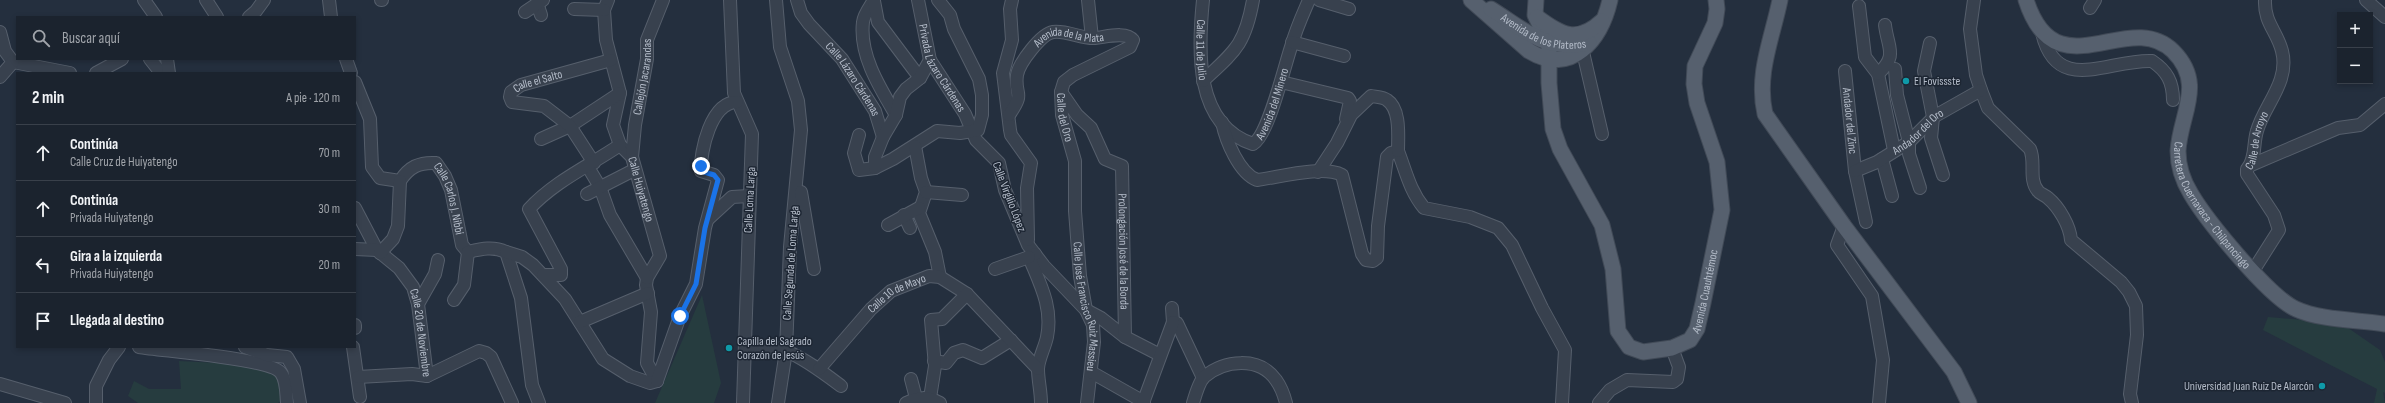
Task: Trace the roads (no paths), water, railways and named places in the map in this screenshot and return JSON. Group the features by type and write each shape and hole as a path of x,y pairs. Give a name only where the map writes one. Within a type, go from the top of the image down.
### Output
{"main road":[{"name":"Avenida de los Plateros","path":"1471,0 1529,50 1549,51 1568,46 1586,47"},
{"name":"Avenida de los Plateros","path":"1477,0 1506,18 1549,51"},
{"path":"1536,0 1535,15 1549,51"},
{"path":"1586,47 1598,34 1605,18 1610,0"},
{"name":"Avenida Cuauhtémoc","path":"1549,51 1553,129 1560,149 1602,225 1606,237 1613,268 1618,331 1629,346 1643,352 1672,348 1690,340 1697,329 1722,210 1717,162 1697,103 1694,84 1695,66 1715,23 1717,9 1716,0"},
{"path":"1780,0 1762,77 1762,98 1765,114 1844,226 1954,372 1969,403"},
{"name":"Carretera Cuernavaca - Chilpancingo","path":"2026,0 2031,14 2042,33 2059,43 2076,47 2121,39 2148,39 2161,42 2173,51 2184,66 2190,78 2190,99 2178,150 2181,172 2198,204 2253,272 2282,302 2297,310 2316,315 2385,324"},
{"path":"1506,18 1535,15 1552,28 1576,35 1594,28 1605,18"}],"street":[{"path":"144,0 155,16"},
{"path":"206,0 216,16"},
{"path":"250,16 256,12 264,0"},
{"path":"330,0 331,16"},
{"name":"Callejón Jacarandas","path":"632,156 635,125 647,59 647,40 663,0"},
{"name":"Calle Loma Larga","path":"730,0 732,69 737,102 752,134 743,403"},
{"name":"Calle Segunda de Loma Larga","path":"776,0 780,47 798,101 801,130 790,247 786,351 778,403"},
{"name":"Calle Lázaro Cárdenas","path":"797,0 801,13 809,24 842,59 875,111 883,137"},
{"name":"Privada Lázaro Cárdenas","path":"918,0 930,60 965,114 973,132"},
{"path":"859,135 854,154 857,169 875,168 915,146 937,131 973,132 978,130 982,114 982,95 979,79 954,29 950,15 938,0"},
{"path":"1012,0 1010,9 1012,40 1003,72 1010,115 1011,135 1031,163 1027,188 1031,252 1086,310 1101,318 1125,337 1160,355"},
{"path":"1088,0 1092,38"},
{"name":"Calle 11 de Julio","path":"1203,0 1203,81 1208,100"},
{"path":"1203,81 1235,50 1243,39 1253,0"},
{"name":"Avenida del Minero","path":"1208,100 1222,122 1247,142 1253,144 1258,141 1281,82 1292,42 1309,0"},
{"path":"1319,0 1349,10"},
{"path":"1974,0 1970,29 1976,75 1980,90 1988,108 2030,149 2034,156 2033,182 2038,192 2049,198 2064,220 2070,230 2071,240 2084,253 2108,270 2129,292 2136,306 2137,335 2131,372 2130,394 2132,403"},
{"name":"Calle de Arroyo","path":"2253,272 2279,230 2274,215 2249,180 2247,169 2251,165 2257,130 2273,99 2283,64 2282,51 2266,17 2265,0"},
{"path":"2366,0 2385,17"},
{"path":"525,12 540,1"},
{"path":"540,1 541,16"},
{"path":"874,1 863,22 864,41 870,65 880,88 896,115"},
{"path":"874,1 878,22 920,78"},
{"path":"579,9 601,5"},
{"name":"Calle Huiyatengo","path":"601,5 606,40 620,93 613,125 620,145 632,156 634,170 660,256 647,278"},
{"path":"1859,6 1865,57 1878,74 1894,150"},
{"path":"1878,74 1888,65 1892,54 1885,25"},
{"path":"0,32 5,51 13,62 65,72"},
{"name":"Avenida de la Plata","path":"1010,115 1020,96 1017,77 1019,70 1041,37 1054,32 1092,38 1126,35 1133,40"},
{"path":"2042,33 2046,49 2051,57 2058,64 2072,70 2152,61 2165,71 2170,79 2173,87 2173,100"},
{"name":"Calle del Oro","path":"1075,211 1076,161 1062,115 1061,92 1064,82 1073,75 1130,47 1133,40"},
{"path":"1292,42 1344,56"},
{"path":"1930,43 1924,71 1933,117 1932,138 1943,175"},
{"path":"1586,47 1602,134"},
{"path":"98,72 120,60"},
{"path":"151,60 160,72"},
{"path":"166,60 169,72"},
{"path":"346,60 351,72"},
{"name":"Calle el Salto","path":"611,60 521,85 511,92 510,97 512,102 544,106 570,126 591,165 610,215 647,278"},
{"path":"875,168 875,157 883,137 896,115 900,97 920,78 930,60"},
{"path":"0,77 13,62"},
{"path":"1895,69 1897,95 1909,142 1909,154 1920,188"},
{"name":"Andador del Zinc","path":"1845,71 1855,171 1866,222"},
{"path":"1281,82 1348,98 1350,101 1344,126 1337,143 1318,172"},
{"path":"356,84 370,119 372,168 380,178 400,181 398,226 393,239 378,251 356,249"},
{"name":"Andador del Oro","path":"1855,171 1882,159 1894,150 1909,142 1933,117 1980,90"},
{"name":"Prolongación José de la Borda","path":"1061,92 1077,115 1091,128 1105,159 1122,166 1125,337"},
{"path":"541,139 570,126 620,93"},
{"path":"1344,126 1351,115 1372,96 1387,100 1393,106 1396,118 1398,151 1406,177 1416,198 1424,208 1470,217 1498,228 1512,245 1542,308 1565,350 1562,403"},
{"path":"657,380 680,316 696,284 707,220 718,180 714,175 701,171 708,128 716,113 737,102"},
{"path":"2251,165 2338,128 2360,125 2385,104"},
{"path":"1222,122 1227,140 1249,177 1257,180 1334,171 1342,175 1362,254 1366,260 1373,261 1377,258 1378,226 1387,158 1391,153 1398,151"},
{"name":"Calle Virgilio López","path":"973,132 976,140 999,163 1005,190 1031,252 1046,295 1050,323 1046,346 1038,369 1044,400"},
{"path":"543,275 561,275 561,269 529,209 558,182 591,165 620,145"},
{"path":"915,146 921,178 926,192 919,208 919,213 936,257 940,277"},
{"path":"1882,159 1892,196"},
{"name":"Calle Carlos J. Nibbi","path":"400,181 407,171 422,162 436,163 448,183 462,245 468,252 498,248 522,257 543,275 565,299 603,359 630,376 650,383 657,380"},
{"path":"587,194 634,170"},
{"name":"Calle Segunda de Loma Larga","path":"798,171 814,269"},
{"path":"926,192 962,195"},
{"path":"707,220 732,197 749,196"},
{"path":"888,225 919,208"},
{"name":"Calle 20 de Noviembre","path":"356,210 378,251 399,268 409,280 418,304 427,376 479,351 486,353 500,374 512,403"},
{"name":"Calle José Francisco Ruiz Massieu","path":"1075,211 1086,310 1093,325 1094,342 1087,403"},
{"path":"904,215 910,228"},
{"path":"1844,226 1837,245 1872,296 1883,360 1879,403"},
{"path":"454,300 464,285 468,252"},
{"path":"506,252 521,298 532,384 539,403"},
{"path":"995,269 1031,252"},
{"path":"418,304 435,274 438,260"},
{"name":"Calle 10 de Mayo","path":"819,369 871,309 891,291 929,276 940,277 967,294 1038,369"},
{"path":"647,278 651,312 647,363 657,380"},
{"path":"580,322 648,293"},
{"path":"911,379 911,400 935,400 935,366 932,320 942,319 967,294"},
{"path":"1091,372 1144,402 1173,322 1172,308"},
{"path":"1173,322 1177,323 1203,378"},
{"path":"934,361 946,362 954,353 963,350 982,358 1012,340"},
{"path":"96,403 96,386 117,350 128,348"},
{"path":"147,348 254,361 274,368 281,372 285,383 287,403"},
{"path":"203,356 215,348"},
{"path":"250,348 275,351 287,357 292,363 300,403"},
{"path":"353,348 360,397"},
{"path":"745,349 768,348 786,351 819,369 841,386"},
{"path":"1599,403 1610,390 1627,380 1673,382 1677,379 1678,368 1672,348"},
{"path":"1193,403 1203,378 1228,364 1244,362 1263,369 1276,379 1286,403"},
{"path":"358,377 412,374 427,376"},
{"path":"0,384 66,403"}],"place":[{"name":"El Fovissste","path":"1906,81"},
{"name":"Capilla del Sagrado Corazón de Jesús","path":"729,348"},
{"name":"Universidad Juan Ruiz De Alarcón","path":"2322,386"}]}
